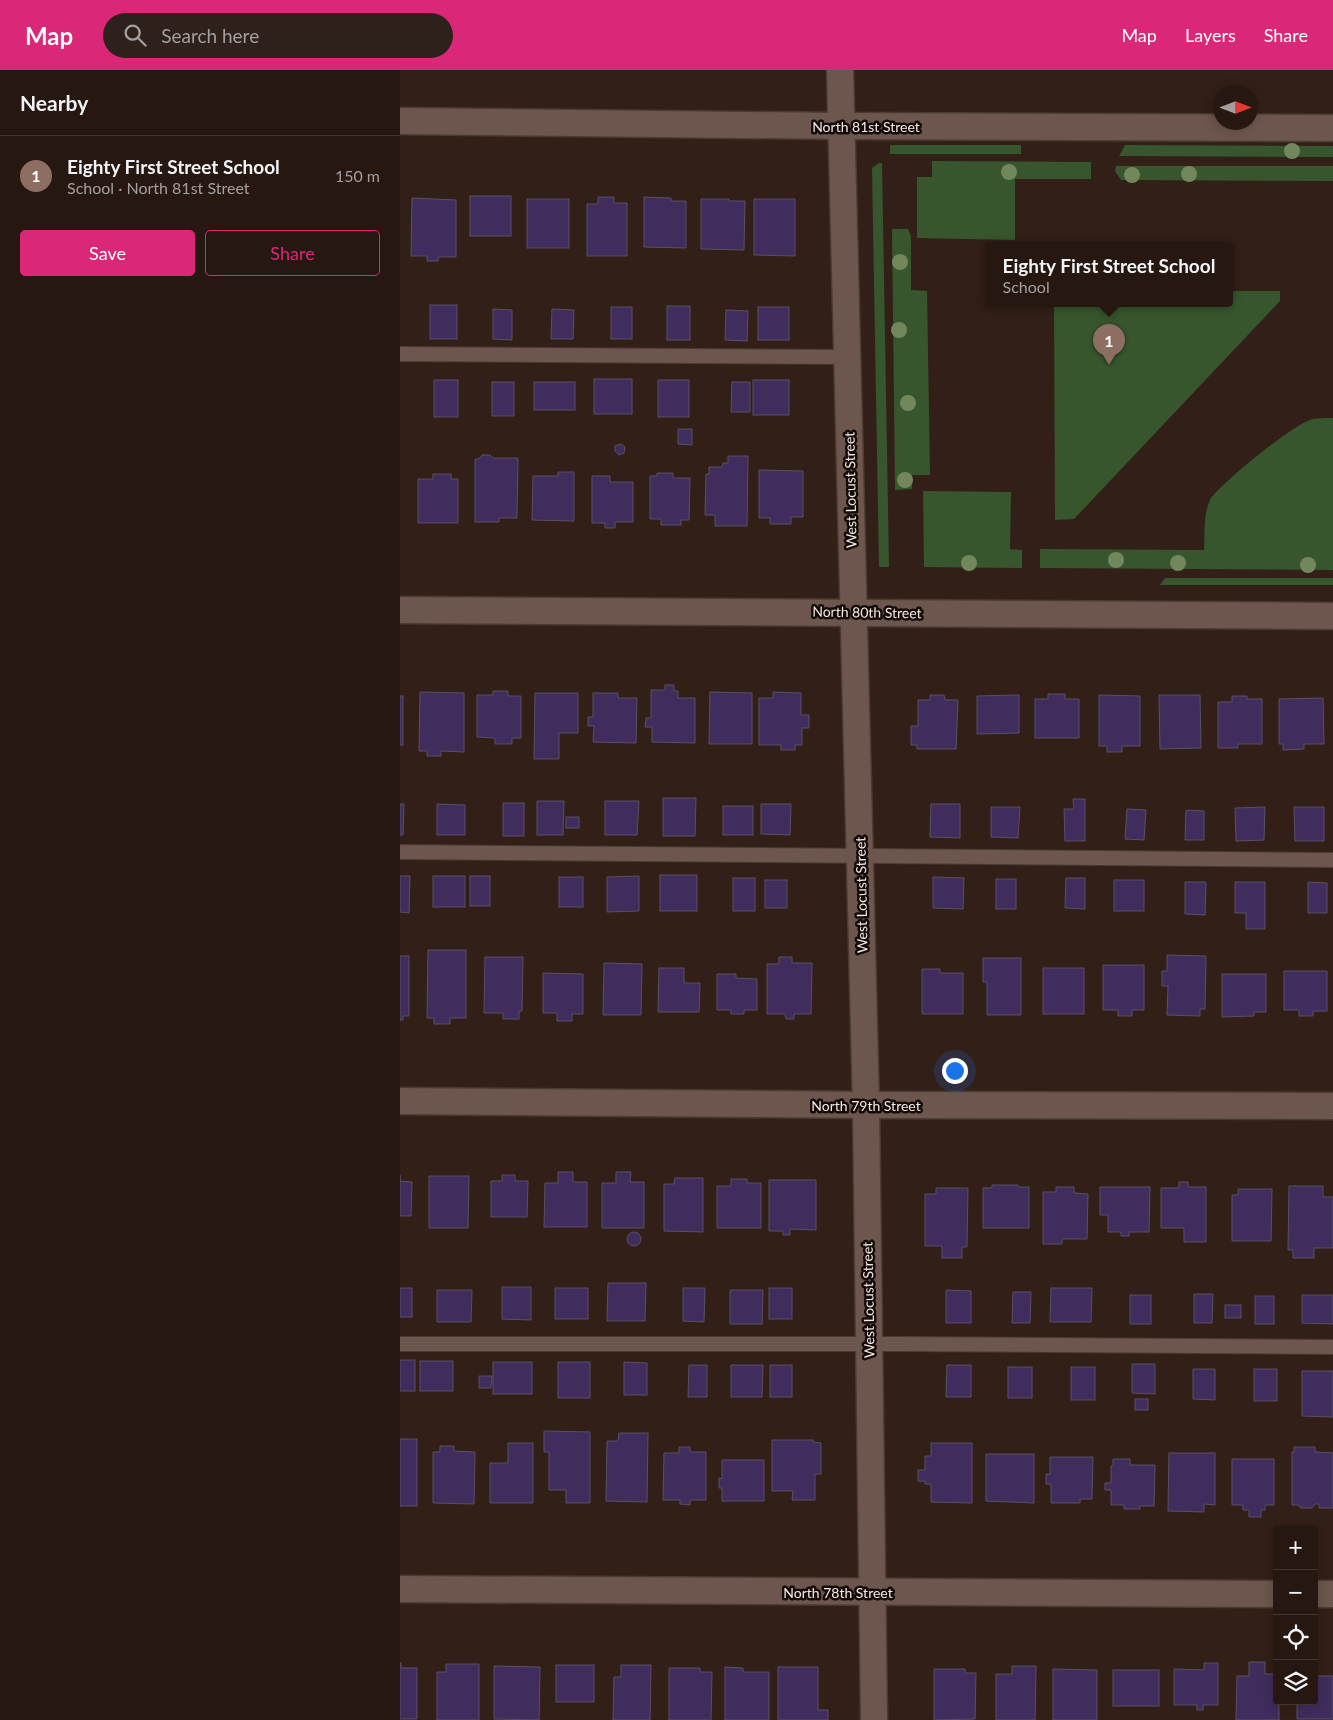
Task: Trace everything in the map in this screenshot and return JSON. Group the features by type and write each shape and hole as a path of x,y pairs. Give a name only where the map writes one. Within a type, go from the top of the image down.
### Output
{"street":[{"name":"West Locust Street","path":"840,70 866,1105 874,1720"},
{"name":"North 81st Street","path":"400,122 1333,128"},
{"name":"North 80th Street","path":"400,610 1333,616"},
{"name":"North 79th Street","path":"400,1101 866,1105 1333,1106"},
{"name":"North 78th Street","path":"400,1589 1273,1594"},
{"path":"1318,1594 1333,1594"}],"lane":[{"path":"400,354 847,357"},
{"path":"400,852 1333,860"},
{"path":"400,1344 905,1344 1333,1347"}],"green space":[{"path":"890,145 1021,145 1021,154 890,154"},
{"path":"1125,145 1333,146 1333,157 1119,156"},
{"path":"932,161 1091,162 1091,179 1015,179 1015,240 917,238 917,177 932,177"},
{"path":"882,163 889,567 879,567 872,168"},
{"path":"1116,166 1333,166 1333,181 1121,180 1115,171"},
{"path":"892,229 908,229 911,236 911,290 927,291 930,475 912,475 912,489 895,490"},
{"path":"1233,291 1280,291 1280,301 1074,519 1055,520 1054,307 1233,307"},
{"path":"1333,418 1333,570 1040,568 1040,549 1204,550 1206,512 1210,500 1216,492 1288,432 1312,419"},
{"path":"923,491 1011,492 1010,549 1022,550 1022,568 924,567"},
{"path":"1165,578 1333,578 1333,585 1160,585"}],"building":[{"path":"470,196 511,196 511,236 470,236"},
{"path":"598,197 614,197 614,203 627,203 627,256 587,256 587,204 598,204"},
{"path":"644,197 671,198 671,201 686,201 686,248 644,247"},
{"path":"412,198 456,200 456,257 438,257 438,261 427,261 427,256 411,256"},
{"path":"527,199 569,199 569,248 527,248"},
{"path":"701,199 745,201 744,250 701,249"},
{"path":"754,199 795,199 795,256 754,255"},
{"path":"430,305 457,305 457,339 430,339"},
{"path":"667,306 690,306 690,340 667,340"},
{"path":"611,307 632,307 632,339 611,339"},
{"path":"758,307 789,307 789,340 758,340"},
{"path":"493,309 512,310 512,340 493,339"},
{"path":"552,309 574,310 573,339 551,339"},
{"path":"726,310 748,311 747,341 725,340"},
{"path":"594,379 632,379 632,414 594,414"},
{"path":"434,380 458,380 458,417 434,417"},
{"path":"658,380 689,380 689,417 658,417"},
{"path":"753,380 789,380 789,415 753,415"},
{"path":"492,382 514,382 514,416 492,416"},
{"path":"534,382 575,382 575,410 534,410"},
{"path":"732,382 750,382 750,412 731,412"},
{"path":"678,429 692,429 692,445 678,444"},
{"path":"621,444 625,447 624,453 619,455 615,451 615,446"},
{"path":"482,455 490,455 493,458 518,458 517,518 499,518 499,522 475,522 475,459 479,459"},
{"path":"728,456 748,456 747,526 715,526 715,515 705,515 706,474 709,474 709,467 722,467 723,463 728,463"},
{"path":"759,470 803,471 803,517 791,517 791,524 770,524 770,518 759,518"},
{"path":"558,472 574,472 574,521 532,520 533,476 558,476"},
{"path":"657,473 673,473 673,478 690,478 689,520 681,520 681,525 661,525 661,519 650,519 650,476 657,476"},
{"path":"433,474 451,474 451,479 458,479 458,523 418,523 418,479 433,479"},
{"path":"592,476 610,476 610,482 633,482 633,522 615,522 615,528 605,528 605,523 592,523"},
{"path":"665,685 674,685 674,691 678,691 678,698 695,698 695,743 652,742 652,727 645,727 646,718 651,718 651,690 665,690"},
{"path":"493,691 508,691 508,696 521,696 521,738 512,738 512,744 495,744 495,738 477,737 477,695 493,695"},
{"path":"420,692 464,693 464,752 441,751 441,756 427,756 427,751 419,751"},
{"path":"710,692 752,693 752,744 709,744"},
{"path":"773,692 801,693 801,715 809,715 809,728 802,728 802,745 795,745 795,750 781,750 781,745 759,745 759,698 773,698"},
{"path":"535,693 578,693 578,733 559,733 559,759 534,759"},
{"path":"593,693 618,693 618,698 637,698 636,743 593,742 594,726 588,726 588,717 593,717"},
{"path":"1048,694 1065,694 1065,699 1079,699 1079,738 1035,738 1035,699 1048,699"},
{"path":"930,695 944,695 945,700 958,700 956,749 917,749 917,745 911,745 911,726 918,726 918,700 930,700"},
{"path":"1019,695 1019,733 977,734 977,696"},
{"path":"1099,695 1140,696 1140,746 1122,746 1122,752 1107,752 1107,746 1099,746"},
{"path":"1159,695 1200,695 1201,748 1160,749"},
{"path":"400,696 403,696 403,745 400,745"},
{"path":"1232,696 1262,699 1262,744 1238,744 1238,748 1218,748 1218,702 1232,702"},
{"path":"1323,698 1324,744 1304,744 1304,749 1283,750 1283,744 1279,744 1279,699"},
{"path":"663,798 696,798 695,836 663,836"},
{"path":"1073,799 1085,799 1085,841 1065,841 1064,809 1074,809"},
{"path":"537,801 564,801 563,835 537,835"},
{"path":"605,801 639,801 637,835 605,835"},
{"path":"503,803 524,803 524,836 503,836"},
{"path":"400,804 404,804 403,835 400,835"},
{"path":"437,804 465,805 465,835 437,835"},
{"path":"761,804 791,804 790,835 761,834"},
{"path":"931,804 960,804 960,838 930,837"},
{"path":"723,806 753,806 753,835 723,835"},
{"path":"991,807 1020,807 1018,838 991,837"},
{"path":"1265,807 1264,840 1236,841 1235,808"},
{"path":"1294,807 1324,807 1324,841 1295,841"},
{"path":"1127,809 1146,810 1144,840 1125,839"},
{"path":"1186,810 1204,811 1204,840 1185,840"},
{"path":"566,817 579,817 579,828 566,828"},
{"path":"660,875 697,875 697,911 660,911"},
{"path":"400,876 410,876 409,913 400,912"},
{"path":"433,876 465,876 465,907 433,907"},
{"path":"470,876 490,876 490,906 470,906"},
{"path":"639,876 639,911 607,912 607,877"},
{"path":"559,877 583,877 583,907 559,907"},
{"path":"933,877 964,878 963,909 933,908"},
{"path":"733,878 755,878 755,911 733,911"},
{"path":"1066,878 1085,878 1085,909 1065,908"},
{"path":"996,879 1016,879 1016,909 996,909"},
{"path":"765,880 787,880 787,908 765,908"},
{"path":"1114,880 1144,880 1144,911 1114,911"},
{"path":"1185,882 1206,882 1205,915 1185,914"},
{"path":"1235,882 1265,882 1265,929 1246,929 1246,913 1235,913"},
{"path":"1308,882 1327,883 1327,913 1308,913"},
{"path":"428,950 466,950 466,1018 450,1018 450,1024 434,1024 434,1018 427,1018"},
{"path":"1167,955 1206,956 1205,1009 1200,1009 1200,1016 1167,1015 1168,986 1162,986 1162,971 1167,971"},
{"path":"400,956 409,956 409,1016 403,1016 403,1020 400,1020"},
{"path":"485,957 523,957 522,1011 519,1011 519,1019 503,1019 503,1013 484,1013"},
{"path":"779,957 792,957 792,963 812,963 811,1014 794,1014 794,1019 786,1019 785,1014 767,1014 767,964 779,964"},
{"path":"983,958 1021,958 1021,1015 987,1015 987,982 983,982"},
{"path":"604,963 642,964 641,1015 603,1015"},
{"path":"1103,965 1144,965 1144,1010 1132,1010 1132,1016 1118,1016 1118,1010 1103,1010"},
{"path":"659,968 684,968 684,983 700,983 699,1012 658,1012"},
{"path":"1043,968 1084,968 1084,1014 1043,1014"},
{"path":"922,969 940,969 940,973 963,973 963,1014 922,1014"},
{"path":"1284,971 1327,971 1327,1011 1313,1011 1313,1016 1299,1016 1299,1010 1284,1010"},
{"path":"543,973 583,974 583,1014 572,1014 572,1021 557,1021 557,1013 543,1013"},
{"path":"717,974 736,974 736,978 757,979 757,1010 744,1010 744,1014 731,1014 731,1010 717,1010"},
{"path":"1222,974 1266,974 1266,1012 1254,1012 1254,1016 1222,1017"},
{"path":"558,1172 573,1172 573,1182 587,1182 587,1227 544,1227 545,1183 558,1183"},
{"path":"616,1172 631,1172 630,1182 644,1182 644,1228 602,1228 602,1183 616,1183"},
{"path":"502,1175 515,1175 515,1181 528,1181 527,1217 491,1217 491,1181 502,1181"},
{"path":"429,1176 469,1176 468,1228 429,1228"},
{"path":"675,1178 703,1178 703,1232 664,1231 664,1184 674,1184"},
{"path":"731,1179 747,1179 747,1183 761,1183 761,1228 717,1228 717,1186 731,1186"},
{"path":"769,1180 816,1180 816,1230 790,1229 790,1235 783,1235 783,1231 769,1231"},
{"path":"400,1181 412,1182 411,1216 400,1216"},
{"path":"1179,1182 1188,1182 1188,1187 1206,1187 1206,1242 1184,1242 1184,1228 1161,1228 1161,1188 1179,1188"},
{"path":"992,1185 1029,1187 1029,1228 983,1228 983,1188 992,1188"},
{"path":"1289,1186 1323,1186 1323,1197 1333,1197 1333,1248 1314,1248 1314,1258 1293,1258 1293,1250 1288,1250"},
{"path":"1056,1187 1074,1187 1074,1193 1088,1194 1087,1239 1062,1239 1062,1244 1043,1244 1043,1192 1056,1192"},
{"path":"1100,1187 1150,1187 1149,1232 1129,1232 1129,1236 1121,1236 1121,1232 1108,1232 1108,1215 1100,1215"},
{"path":"936,1188 968,1188 967,1247 962,1247 962,1258 942,1258 942,1246 925,1246 925,1194 936,1194"},
{"path":"1238,1189 1272,1189 1271,1241 1232,1241 1232,1195 1238,1195"},
{"path":"631,1232 637,1232 641,1239 637,1246 631,1246 627,1242 627,1236"},
{"path":"608,1283 646,1283 645,1321 607,1321"},
{"path":"502,1287 531,1287 531,1320 502,1319"},
{"path":"400,1288 412,1288 412,1317 400,1317"},
{"path":"555,1288 588,1288 588,1319 555,1319"},
{"path":"683,1288 705,1288 704,1322 683,1321"},
{"path":"769,1288 792,1288 792,1319 769,1319"},
{"path":"1051,1288 1092,1288 1091,1322 1050,1322"},
{"path":"437,1290 472,1290 471,1322 437,1322"},
{"path":"730,1290 763,1290 762,1324 730,1324"},
{"path":"946,1290 971,1291 971,1323 946,1323"},
{"path":"1013,1292 1031,1292 1030,1323 1012,1323"},
{"path":"1194,1294 1213,1294 1212,1323 1194,1323"},
{"path":"1130,1295 1151,1295 1151,1324 1130,1324"},
{"path":"1302,1295 1333,1295 1333,1324 1302,1323"},
{"path":"1255,1296 1274,1296 1274,1324 1255,1324"},
{"path":"1225,1305 1241,1305 1241,1318 1225,1318"},
{"path":"400,1360 415,1360 415,1391 400,1391"},
{"path":"420,1361 453,1361 453,1391 420,1391"},
{"path":"493,1362 532,1362 532,1394 493,1394"},
{"path":"558,1362 590,1362 590,1398 558,1398"},
{"path":"624,1362 647,1363 647,1395 624,1395"},
{"path":"1132,1364 1155,1364 1155,1394 1132,1393"},
{"path":"689,1365 707,1365 707,1397 688,1397"},
{"path":"731,1365 763,1365 762,1397 731,1397"},
{"path":"770,1365 792,1365 792,1397 770,1397"},
{"path":"947,1365 971,1365 971,1397 946,1397"},
{"path":"1008,1367 1032,1367 1032,1398 1008,1398"},
{"path":"1071,1367 1095,1367 1095,1400 1071,1400"},
{"path":"1193,1369 1215,1369 1215,1400 1193,1399"},
{"path":"1254,1369 1277,1369 1277,1401 1254,1401"},
{"path":"1302,1371 1333,1371 1333,1417 1302,1416"},
{"path":"479,1376 492,1376 491,1388 479,1388"},
{"path":"1135,1399 1148,1399 1148,1410 1135,1410"},
{"path":"544,1431 590,1432 590,1503 566,1503 566,1490 549,1490 549,1452 544,1452"},
{"path":"619,1433 648,1433 647,1502 606,1501 607,1441 618,1441"},
{"path":"400,1439 417,1439 417,1506 400,1506"},
{"path":"772,1440 813,1440 813,1442 821,1443 821,1474 815,1474 815,1500 792,1500 793,1491 772,1491"},
{"path":"508,1443 533,1443 533,1503 490,1503 490,1463 508,1463"},
{"path":"931,1443 972,1443 972,1503 931,1502 931,1484 925,1484 925,1481 918,1481 918,1470 925,1470 925,1456 931,1456"},
{"path":"440,1446 454,1446 454,1451 475,1452 474,1504 433,1503 433,1452 440,1452"},
{"path":"679,1447 690,1447 690,1452 706,1452 706,1500 690,1500 690,1505 680,1504 680,1500 663,1500 664,1453 679,1453"},
{"path":"1294,1447 1315,1447 1315,1452 1333,1453 1333,1508 1319,1508 1319,1504 1315,1504 1312,1508 1301,1508 1298,1505 1292,1505 1292,1452 1294,1452"},
{"path":"1169,1453 1215,1453 1215,1505 1204,1504 1204,1512 1168,1511"},
{"path":"986,1454 1034,1454 1034,1503 986,1501"},
{"path":"1050,1457 1093,1457 1092,1499 1080,1499 1080,1503 1051,1503 1051,1484 1046,1484 1046,1474 1050,1474"},
{"path":"1113,1459 1130,1459 1130,1465 1155,1465 1154,1506 1140,1506 1140,1509 1124,1509 1124,1505 1111,1505 1111,1490 1105,1490 1105,1483 1111,1483"},
{"path":"1232,1459 1274,1459 1274,1505 1265,1505 1265,1510 1261,1510 1261,1517 1249,1517 1249,1510 1243,1510 1243,1505 1232,1505"},
{"path":"722,1460 764,1460 764,1501 722,1501 722,1488 719,1488 719,1478 722,1479"},
{"path":"1249,1662 1265,1662 1265,1674 1273,1674 1273,1705 1279,1705 1279,1720 1236,1720 1237,1676 1249,1676"},
{"path":"400,1663 401,1668 417,1668 417,1719 400,1719"},
{"path":"1204,1663 1218,1663 1218,1705 1203,1705 1203,1710 1197,1710 1197,1705 1174,1705 1174,1669 1204,1670"},
{"path":"446,1664 479,1664 479,1720 437,1720 437,1672 446,1672"},
{"path":"556,1665 594,1665 594,1702 556,1702"},
{"path":"621,1665 651,1665 650,1720 613,1720 614,1677 621,1677"},
{"path":"494,1666 540,1667 539,1720 494,1719"},
{"path":"1012,1666 1036,1666 1035,1720 996,1720 996,1674 1012,1674"},
{"path":"725,1667 743,1668 743,1672 769,1672 769,1720 725,1720"},
{"path":"778,1667 818,1667 818,1710 828,1710 828,1720 778,1720"},
{"path":"669,1668 700,1668 700,1672 712,1672 711,1720 669,1720"},
{"path":"934,1669 965,1669 965,1673 976,1673 975,1719 934,1720"},
{"path":"1053,1669 1097,1670 1097,1720 1053,1720"},
{"path":"1113,1670 1159,1670 1159,1706 1113,1706"},
{"path":"1318,1676 1333,1676 1333,1719 1297,1719 1297,1705 1318,1705"}],"place":[{"name":"Eighty First Street School","path":"1109,365"}]}
